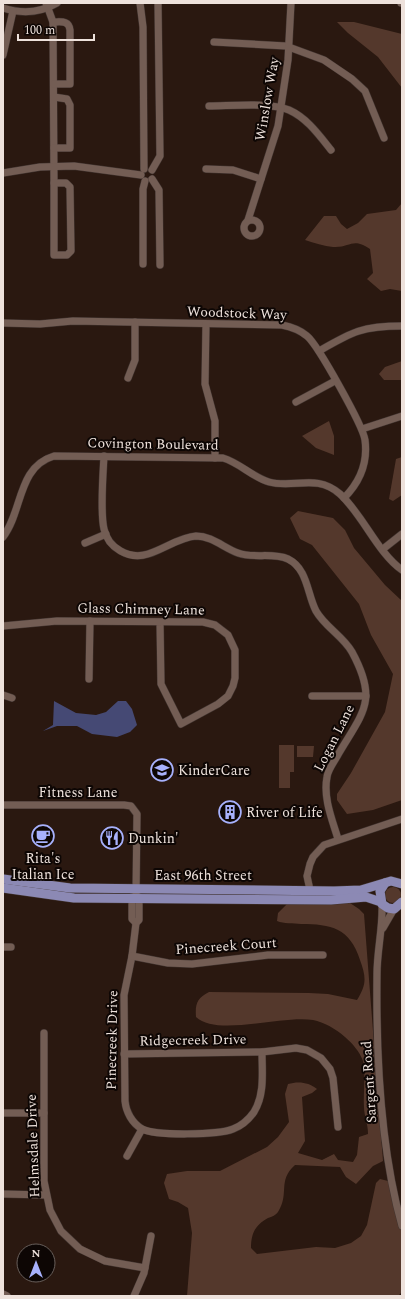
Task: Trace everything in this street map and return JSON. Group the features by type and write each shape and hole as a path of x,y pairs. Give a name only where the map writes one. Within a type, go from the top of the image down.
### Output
{"main road":[{"name":"East 96th Street","path":"3,879 136,895 266,900 338,900 364,897 381,903 388,908 399,905"},
{"name":"East 96th Street","path":"3,888 65,897 306,888 356,890 393,881 402,884"},
{"path":"381,903 380,888 385,883"},
{"path":"266,900 284,896 306,896 306,888"}],"street":[{"path":"3,8 13,11 29,12 57,3"},
{"path":"140,3 143,27 147,175 143,189 143,264"},
{"path":"147,175 160,156 158,3"},
{"name":"Winslow Way","path":"248,220 273,145 281,108 289,46 291,3"},
{"path":"48,5 53,22 54,255 67,255 71,251 70,187 66,183 54,183"},
{"path":"3,55 13,11"},
{"path":"53,22 66,23 69,25 70,30 70,84 54,84"},
{"path":"214,42 289,46 324,60 358,85 369,99 384,138"},
{"path":"54,97 64,98 69,101 70,112 70,148 54,148"},
{"path":"209,106 281,108 303,119 313,128 331,150"},
{"path":"3,173 54,166 74,166 147,175 159,190 160,265"},
{"path":"206,169 236,170 261,179"},
{"name":"Woodstock Way","path":"3,323 40,324 73,321 288,326 301,331 319,351 362,429 365,448 363,470 356,484 344,498"},
{"path":"128,378 135,360 135,322"},
{"path":"206,324 205,384 215,421 214,458"},
{"path":"319,351 358,330 375,326 402,326"},
{"path":"296,402 335,381"},
{"path":"362,429 402,416"},
{"name":"Covington Boulevard","path":"3,537 28,477 38,463 54,456 223,458 237,463 268,482 322,483 332,488 344,498 383,549 402,570"},
{"path":"84,543 106,534 103,520 104,456"},
{"name":"Logan Lane","path":"106,534 117,548 134,556 149,554 196,536 207,538 244,555 278,556 289,560 297,566 303,574 318,613 347,644 364,678 366,696 364,711 327,775 326,796 338,839"},
{"path":"383,549 402,534"},
{"name":"Glass Chimney Lane","path":"3,626 57,621 203,622 215,625 228,635 235,650 235,678 231,692 218,704 181,724 162,684 160,622"},
{"path":"89,679 90,621"},
{"path":"3,695 12,698"},
{"path":"312,696 366,696"},
{"name":"Fitness Lane","path":"3,805 131,806 136,814 136,895"},
{"path":"306,888 307,871 313,857 324,845 338,839 402,819"},
{"name":"Pinecreek Drive","path":"136,895 138,920 136,923 132,956 124,994 124,1054 126,1106 132,1119 142,1129"},
{"name":"Sargent Road","path":"381,903 381,934 377,977 380,1090 391,1178 402,1226"},
{"name":"Sargent Road","path":"381,934 399,905"},
{"path":"3,947 11,947"},
{"name":"Pinecreek Court","path":"132,956 168,963 192,964 268,955 322,955"},
{"name":"Helmsdale Drive","path":"44,1033 46,1195 49,1208 57,1225 67,1238 80,1249 105,1261 145,1268"},
{"name":"Ridgecreek Drive","path":"124,1054 262,1052 303,1049 314,1052 325,1061 333,1078 338,1127"},
{"path":"127,1156 142,1129 160,1133 218,1132 240,1125 253,1114 260,1099 262,1087 262,1052"},
{"path":"3,1113 44,1113"},
{"path":"3,1194 46,1195"},
{"path":"134,1296 142,1280 151,1236"},
{"path":"3,1294 7,1296"}],"shaded area":[{"path":"337,22 354,22 402,34 402,88 378,57 348,33"},
{"path":"402,203 402,291 390,289 381,291 367,279 373,273 370,249 355,243 333,247 305,240 324,216 336,216 341,224 347,229 358,223 367,214 396,210"},
{"path":"402,361 402,380 384,380 379,374 385,367"},
{"path":"329,421 334,436 334,455 316,448 302,436"},
{"path":"402,457 402,495 393,501 389,499 396,459"},
{"path":"298,511 333,518 345,530 354,548 385,585 402,601 402,800 373,810 347,814 337,800 337,794 351,773 385,712 393,674 371,635 359,604 312,545 300,539 290,518"},
{"path":"279,745 294,745 294,772 290,772 290,788 279,788"},
{"path":"297,746 314,746 313,757 297,757"},
{"path":"393,887 400,892 401,895 396,902 393,903 386,898 385,895 390,888"},
{"path":"288,903 350,903 364,914 383,1161 373,1166 356,1184 346,1177 340,1167 295,1165 286,1176 283,1199 278,1212 257,1227 253,1234 251,1248 257,1254 316,1247 335,1248 351,1243 361,1236 367,1225 376,1183 380,1179 388,1181 402,1234 402,1292 398,1296 187,1296 192,1233 188,1208 169,1199 164,1183 167,1174 187,1171 220,1171 267,1147 278,1137 289,1122 285,1094 288,1084 292,1083 299,1082 317,1089 302,1097 305,1141 298,1153 322,1160 334,1154 338,1160 353,1162 357,1155 359,1137 368,1134 364,1110 363,1061 353,1045 338,1031 326,1024 313,1020 300,1019 251,1024 219,1025 206,1023 196,1017 196,1008 199,999 209,992 328,994 357,1000 363,989 364,976 356,949 351,941 338,930 330,927 277,921 278,913"}],"water":[{"path":"54,701 76,713 96,715 106,712 118,701 126,701 132,709 137,725 130,732 117,737 92,734 77,726 57,726 43,731 53,725"}],"place":[{"name":"KinderCare","path":"162,770"},
{"name":"River of Life","path":"230,812"},
{"name":"Rita's Italian Ice","path":"43,836"},
{"name":"Dunkin'","path":"112,838"}]}
